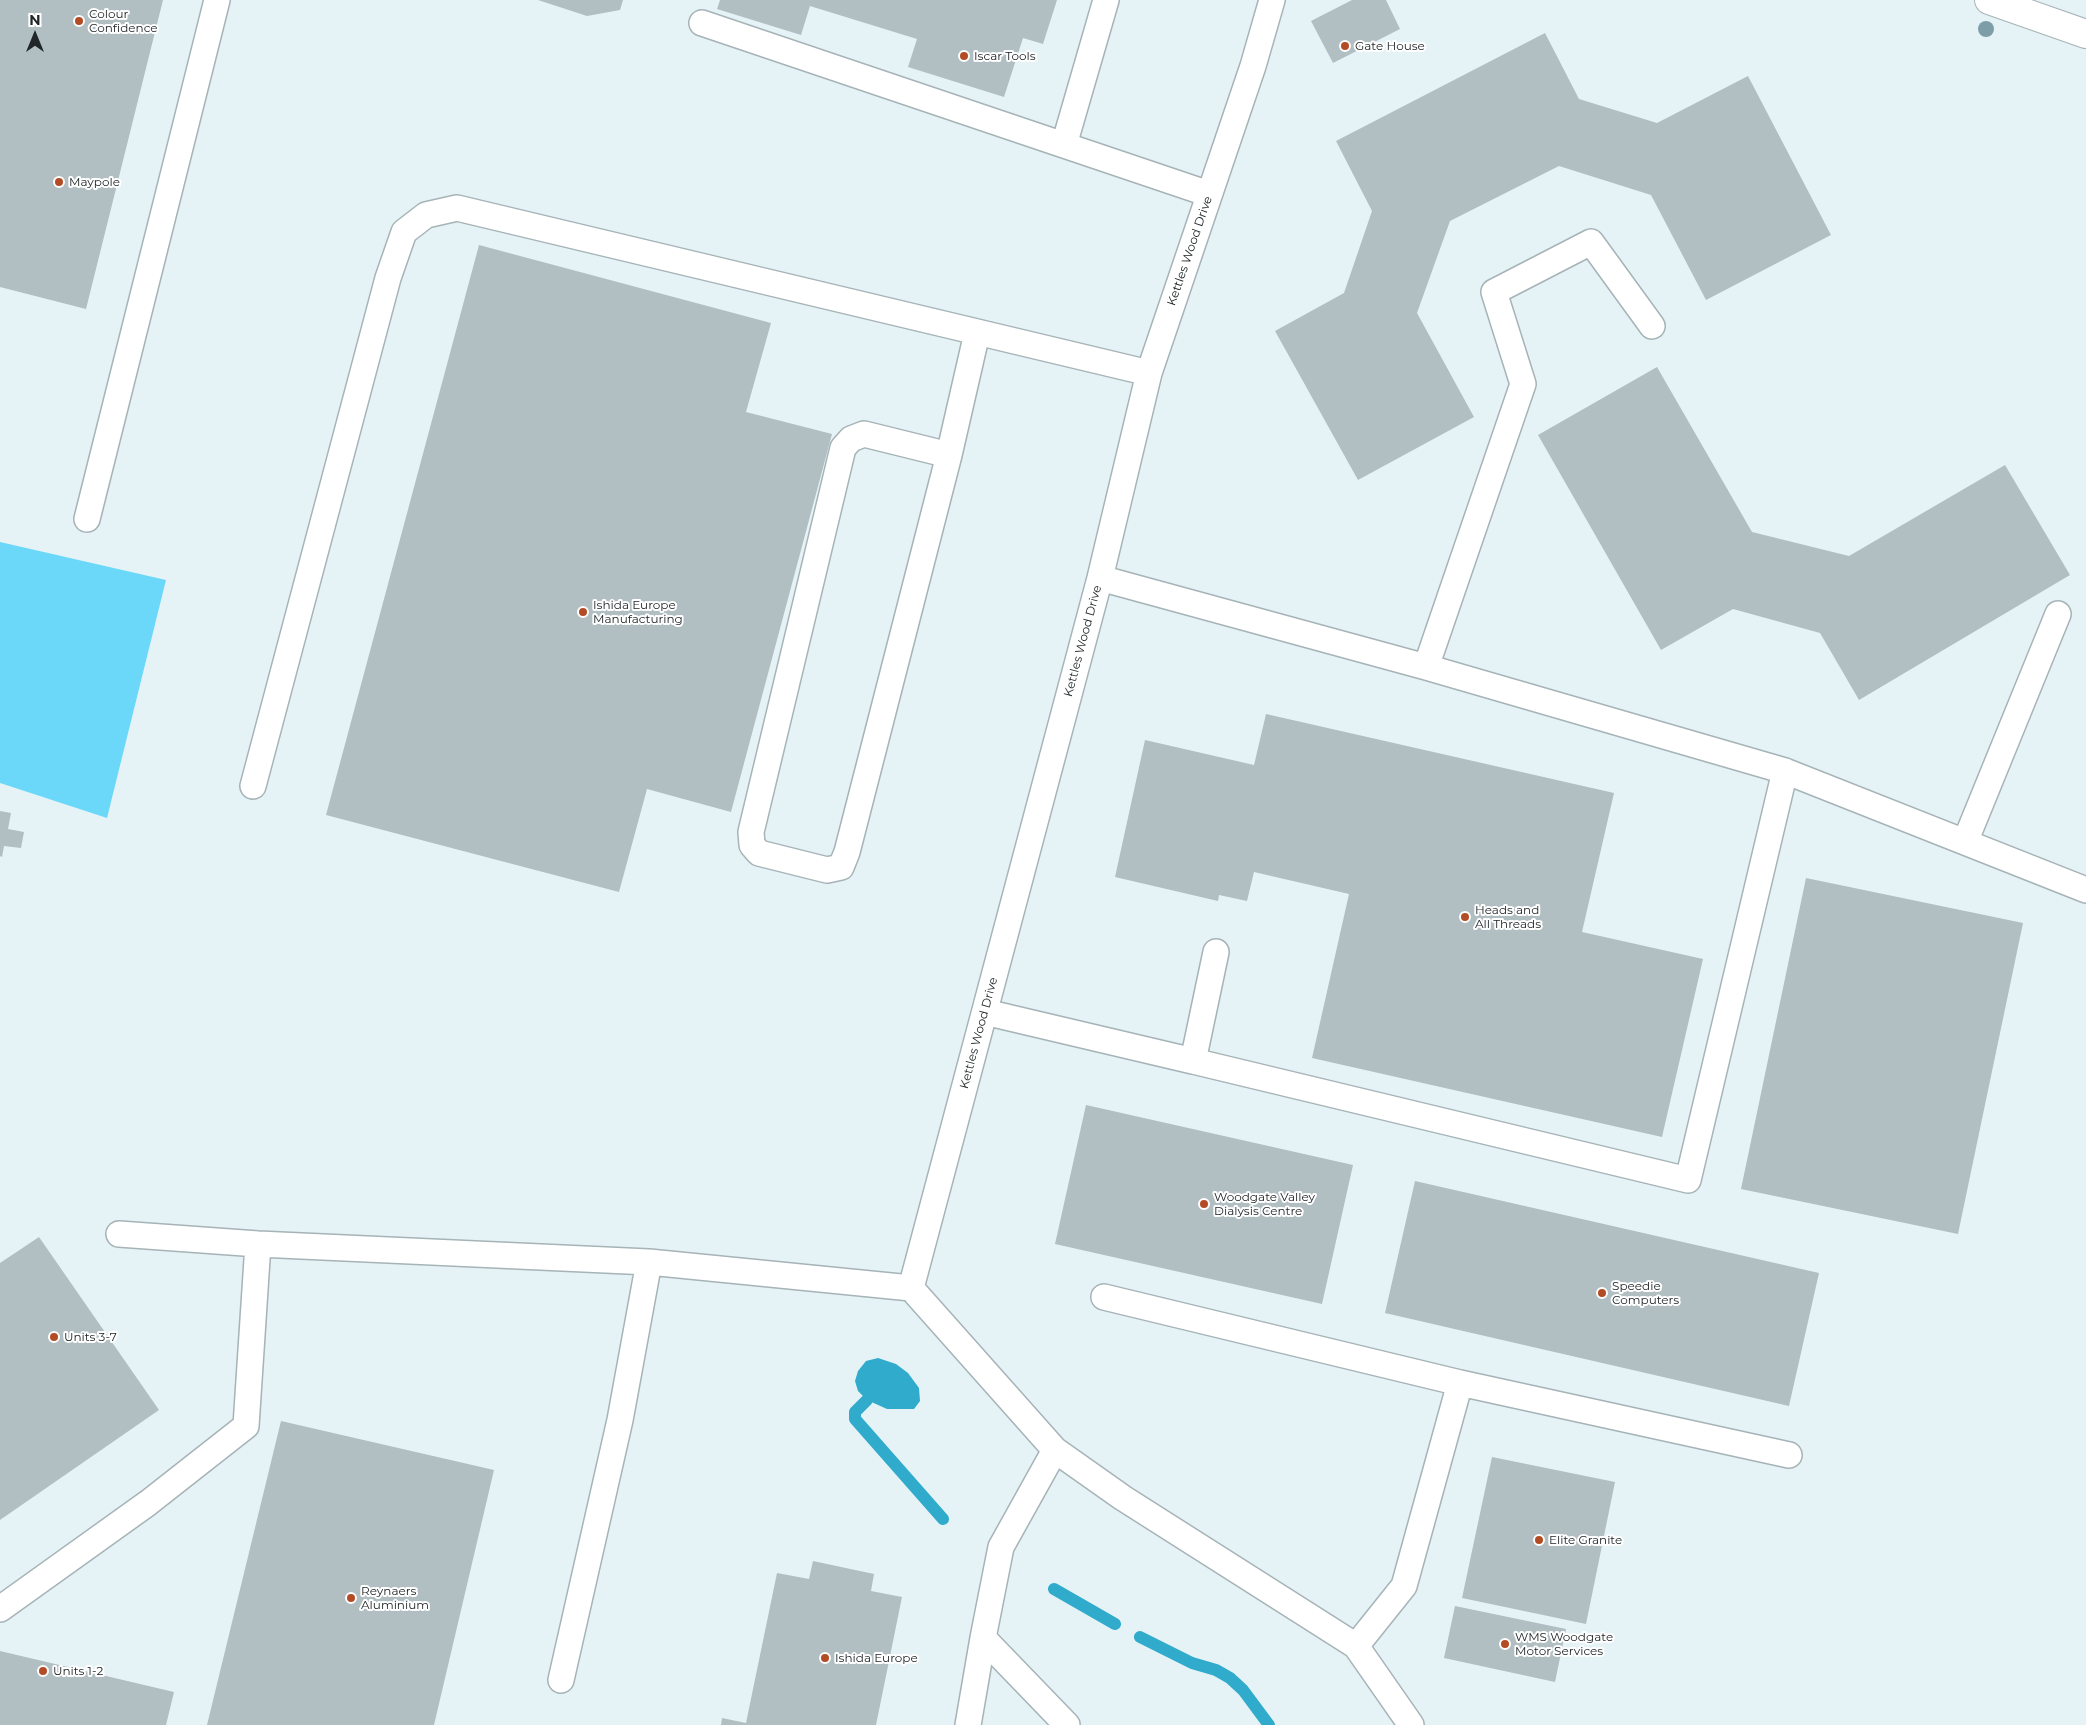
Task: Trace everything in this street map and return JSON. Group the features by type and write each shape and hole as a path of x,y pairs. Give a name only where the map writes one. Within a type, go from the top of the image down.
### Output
{"street":[{"path":"1989,0 2086,34"}],"lane":[{"path":"87,519 217,0"},
{"path":"1064,145 1106,0"},
{"name":"Kettles Wood Drive","path":"912,1288 1100,578 1149,373 1253,66 1272,0"},
{"path":"702,23 1210,194"},
{"path":"253,786 388,278 404,232 426,215 457,208 1149,373"},
{"path":"1426,667 1523,384 1494,292 1592,242 1652,326"},
{"path":"949,455 864,434 851,438 843,448 751,832 752,845 759,853 827,870 841,867 847,852 949,455 977,333"},
{"path":"1100,578 1426,667 1785,771 2086,890"},
{"path":"1965,842 2058,614"},
{"path":"985,1012 1688,1180 1785,771"},
{"path":"1193,1061 1216,952"},
{"path":"119,1234 258,1244 649,1262 912,1288 1055,1450 1123,1498 1356,1646 1411,1725"},
{"path":"0,1609 148,1502 246,1426 258,1244"},
{"path":"561,1680 620,1420 649,1262"},
{"path":"1104,1297 1460,1383 1789,1454"},
{"path":"1356,1646 1404,1586 1460,1383"},
{"path":"968,1725 1001,1547 1055,1450"},
{"path":"983,1638 1067,1725"}],"shaded area":[{"path":"0,542 166,580 107,818 0,783"},
{"path":"878,1358 896,1364 908,1373 919,1388 920,1401 914,1409 887,1409 867,1400 858,1391 855,1381 858,1371 866,1361"}],"building":[{"name":"Maypole","path":"0,0 163,0 86,309 0,287"},
{"path":"538,0 623,0 620,10 587,16"},
{"name":"Iscar Tools","path":"720,0 1057,0 1043,44 1023,38 1004,97 908,67 917,39 810,6 801,35 717,9"},
{"name":"Gate House","path":"1352,0 1386,0 1400,29 1333,63 1311,21"},
{"path":"1545,33 1579,99 1657,123 1748,76 1831,235 1706,300 1651,195 1559,166 1450,221 1417,313 1474,417 1358,480 1275,331 1344,293 1372,211 1336,141"},
{"name":"Ishida Europe Manufacturing","path":"479,245 771,323 746,412 832,434 731,812 647,789 619,892 326,815"},
{"path":"1657,367 1752,532 1849,556 2005,465 2070,575 1859,700 1820,633 1733,609 1661,650 1538,435"},
{"name":"Heads and All Threads","path":"1266,714 1614,793 1582,932 1703,959 1662,1137 1312,1058 1349,894 1254,872 1247,901 1219,895 1218,901 1115,877 1145,740 1254,765"},
{"path":"0,811 11,813 8,829 24,832 21,848 4,846 2,857 0,856"},
{"path":"1806,878 2023,923 1958,1234 1741,1189"},
{"name":"Woodgate Valley Dialysis Centre","path":"1086,1105 1353,1165 1322,1304 1055,1244"},
{"name":"Speedie Computers","path":"1415,1181 1819,1273 1789,1406 1385,1313"},
{"name":"Units 3-7","path":"39,1237 159,1410 0,1520 0,1263"},
{"name":"Reynaers Aluminium","path":"281,1421 494,1470 434,1725 207,1725"},
{"name":"Elite Granite","path":"1492,1457 1615,1482 1586,1624 1462,1598"},
{"name":"Ishida Europe","path":"813,1561 874,1574 871,1591 902,1597 876,1725 721,1725 722,1718 746,1723 777,1573 809,1579"},
{"name":"WMS Woodgate Motor Services","path":"1455,1606 1566,1629 1555,1682 1444,1658"},
{"name":"Units 1-2","path":"0,1651 174,1692 166,1725 0,1725"}],"waterway":[{"path":"867,1400 855,1412 855,1419 943,1519"},
{"path":"1054,1589 1115,1624"},
{"path":"1140,1637 1192,1663 1216,1670 1230,1678 1243,1690 1269,1725"}],"place":[{"name":"Colour Confidence","path":"79,21"},
{"name":"Gate House","path":"1345,46"},
{"name":"Iscar Tools","path":"964,56"},
{"name":"Maypole","path":"59,182"},
{"name":"Ishida Europe Manufacturing","path":"583,612"},
{"name":"Heads and All Threads","path":"1465,917"},
{"name":"Woodgate Valley Dialysis Centre","path":"1204,1204"},
{"name":"Speedie Computers","path":"1602,1293"},
{"name":"Units 3-7","path":"54,1337"},
{"name":"Elite Granite","path":"1539,1540"},
{"name":"Reynaers Aluminium","path":"351,1598"},
{"name":"WMS Woodgate Motor Services","path":"1505,1644"},
{"name":"Ishida Europe","path":"825,1658"},
{"name":"Units 1-2","path":"43,1671"}]}
